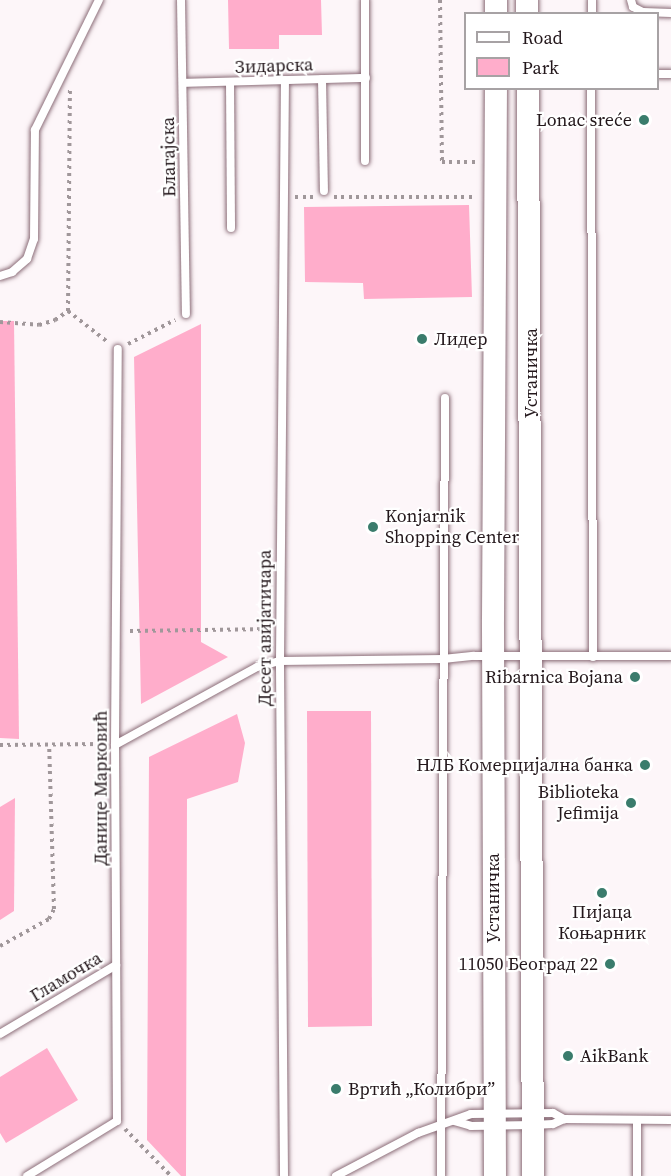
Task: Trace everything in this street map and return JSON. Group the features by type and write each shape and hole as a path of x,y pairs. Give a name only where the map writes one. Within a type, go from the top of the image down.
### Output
{"main road":[{"name":"Устаничка","path":"495,1176 493,656 485,197 496,90"},
{"name":"Устаничка","path":"531,98 533,1176"},
{"path":"485,197 530,199"}],"lane":[{"path":"0,276 12,272 27,259 34,239 35,130 99,0"},
{"name":"Благајска","path":"181,0 186,314"},
{"path":"365,0 365,161"},
{"path":"631,0 633,8 644,12"},
{"name":"Зидарска","path":"183,83 366,78"},
{"path":"322,79 322,194"},
{"name":"Десет авијатичара","path":"284,1176 280,661 285,80"},
{"path":"231,82 231,228"},
{"path":"591,90 593,657"},
{"name":"Данице Марковић","path":"117,1122 115,745 118,349"},
{"path":"441,1176 445,398"},
{"path":"115,745 257,667 280,661 443,659 493,656 671,656"},
{"name":"Гламочка","path":"0,1034 116,965"},
{"path":"336,1176 418,1133 471,1114 494,1120 533,1119"},
{"path":"454,1121 471,1126 494,1120 533,1119 553,1124 564,1119 671,1120"},
{"path":"637,1120 637,1176"},
{"path":"27,1176 117,1122"}],"path":[{"path":"440,0 442,162 475,162"},
{"path":"68,311 70,84"},
{"path":"309,197 322,194"},
{"path":"333,197 485,197"},
{"path":"68,311 118,349 186,314"},
{"path":"0,322 39,325 55,320 68,311"},
{"path":"130,631 269,629"},
{"path":"0,946 48,919 54,909 50,744"},
{"path":"0,745 115,745"},
{"path":"117,1122 171,1176"}],"green space":[{"path":"228,0 321,0 322,35 279,35 279,49 229,49"},
{"path":"469,205 472,297 364,299 363,283 305,282 304,207"},
{"path":"0,321 14,321 19,739 0,738"},
{"path":"201,324 201,642 228,657 141,704 134,357"},
{"path":"307,711 371,711 372,1026 308,1027"},
{"path":"237,714 245,743 238,782 187,799 186,1176 181,1176 147,1140 149,757"},
{"path":"15,798 14,911 0,920 0,807"},
{"path":"47,1048 78,1100 6,1143 0,1133 0,1077"}],"place":[{"name":"Lonac sreće","path":"644,120"},
{"name":"Лидер","path":"422,339"},
{"name":"Konjarnik Shopping Center","path":"373,527"},
{"name":"Ribarnica Bojana","path":"635,677"},
{"name":"НЛБ Комерцијална банка","path":"645,765"},
{"name":"Biblioteka Jefimija","path":"631,803"},
{"name":"Пијаца Коњарник","path":"602,893"},
{"name":"11050 Београд 22","path":"610,964"},
{"name":"AikBank","path":"568,1056"},
{"name":"Вртић „Колибри”","path":"336,1089"}]}
